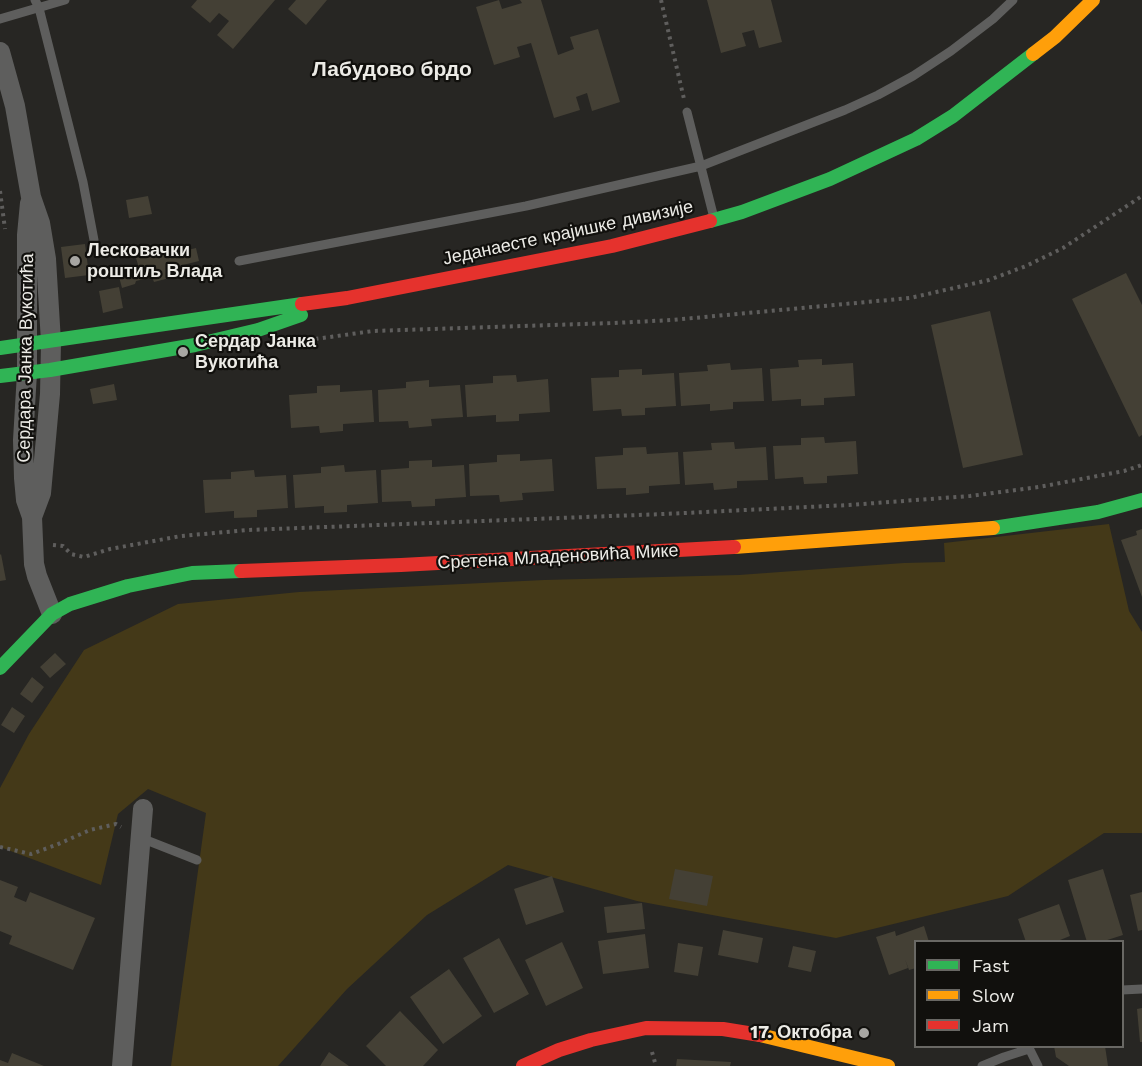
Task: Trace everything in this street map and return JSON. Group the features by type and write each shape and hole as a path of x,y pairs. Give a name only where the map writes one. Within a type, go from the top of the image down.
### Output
{"street":[{"name":"Једанаесте крајишке дивизије","path":"0,348 347,298 612,246 742,212 830,178 916,139 953,116 1003,79 1055,37 1093,0"},
{"name":"Сердара Јанка Вукотића","path":"0,52 15,106 31,197 40,223 46,259 51,342 49,400 41,493 32,517"},
{"name":"Сердара Јанка Вукотића","path":"31,197 27,235 24,478 26,500 32,517 34,564 51,614"},
{"name":"Једанаесте крајишке дивизије","path":"0,376 50,370 195,345 258,330 347,298"},
{"name":"Сретена Младеновића Мике","path":"0,668 51,614 70,604 128,586 192,573 714,549 861,538 1002,527 1098,512 1142,500"},
{"path":"122,1066 144,809"},
{"path":"523,1066 559,1050 646,1028 723,1029 755,1034 888,1066"}],"lane":[{"path":"0,19 37,4 65,0"},
{"path":"239,261 526,206 701,166 878,95 951,51 993,19 1013,0"},
{"path":"37,4 83,182 94,240"},
{"path":"687,112 714,219"},
{"path":"141,838 197,860"},
{"path":"1124,990 1142,989"},
{"path":"982,1066 1029,1048 1038,1066"}],"path":[{"path":"661,0 687,112"},
{"path":"278,323 308,340 372,331 672,320 910,298 989,280 1026,266 1063,248 1142,196"},
{"path":"52,545 63,546 71,554 84,557 110,549 181,536 248,530 849,505 969,496 1039,487 1124,471 1142,465"},
{"path":"0,847 31,854 90,830 116,824 141,838"}],"shaded area":[{"path":"1109,524 1129,611 1142,632 1142,833 1104,833 1008,896 836,938 637,901 508,865 427,915 347,989 278,1066 171,1066 206,813 148,789 118,814 101,885 0,847 0,788 29,734 84,650 178,604 299,592 544,580 739,575 945,562 944,543"}],"building":[{"path":"197,0 275,0 233,49 217,35 229,21 219,13 210,23 191,7"},
{"path":"296,0 327,0 306,25 288,9"},
{"path":"499,0 502,9 522,3 520,0 541,0 558,55 574,49 570,37 598,29 620,102 592,111 587,93 576,97 580,110 554,118 531,43 517,47 520,57 494,65 476,7"},
{"path":"707,0 771,0 782,42 759,48 754,30 742,33 746,46 721,53"},
{"path":"148,196 152,214 129,218 126,200"},
{"name":"Лесковачки роштиљ Влада","path":"85,244 89,275 65,278 61,247"},
{"path":"196,248 199,261 171,268 173,277 154,282 152,277 122,288 118,273 139,268 136,258 170,249 171,254"},
{"path":"1126,273 1142,305 1142,435 1139,437 1072,299"},
{"path":"119,287 123,308 103,313 99,291"},
{"path":"990,311 1023,455 963,468 931,325"},
{"path":"822,359 822,365 853,363 855,396 824,398 824,405 801,406 801,399 772,401 770,369 799,367 798,360"},
{"path":"730,363 731,370 762,368 764,401 733,402 733,409 710,411 710,404 681,406 679,373 708,371 707,365"},
{"path":"642,369 642,375 674,373 676,406 645,408 645,415 622,416 621,409 593,411 591,378 619,377 619,370"},
{"path":"516,375 517,382 548,379 550,412 519,414 519,421 496,422 496,415 467,417 465,385 493,383 493,376"},
{"path":"429,380 429,387 460,385 463,417 431,419 432,426 409,428 408,421 379,422 378,390 406,388 406,382"},
{"path":"114,384 117,400 93,404 90,389"},
{"path":"340,385 340,392 372,390 374,422 343,424 343,431 320,433 319,426 291,428 289,395 317,393 317,386"},
{"path":"824,437 825,443 856,441 858,474 827,476 827,483 804,484 803,477 775,479 773,446 801,445 801,438"},
{"path":"734,442 735,449 766,447 768,480 737,481 737,488 714,490 713,483 685,485 683,452 712,450 711,443"},
{"path":"646,447 647,454 678,452 680,484 649,486 649,493 626,495 626,488 597,489 595,457 623,455 623,448"},
{"path":"520,454 520,461 552,459 554,491 522,493 523,500 500,502 499,495 470,496 469,464 497,462 497,455"},
{"path":"432,460 432,467 464,465 466,497 435,499 435,506 412,507 411,501 382,502 381,470 409,468 409,461"},
{"path":"344,465 345,472 376,470 378,503 347,505 347,512 324,513 324,506 295,508 293,475 321,473 321,467"},
{"path":"254,470 255,477 286,475 288,508 257,510 257,517 234,518 234,511 205,513 203,480 231,479 231,472"},
{"path":"1142,529 1142,597 1121,540 1137,535 1136,531"},
{"path":"0,555 6,580 0,581"},
{"path":"55,653 66,664 50,678 40,667"},
{"path":"32,677 44,687 32,703 20,694"},
{"path":"12,707 25,716 14,733 1,725"},
{"path":"675,869 713,876 707,906 669,899"},
{"path":"1103,869 1123,935 1107,940 1086,940 1068,880"},
{"path":"552,876 564,912 526,925 514,889"},
{"path":"0,880 18,887 14,897 26,902 30,892 95,918 73,970 9,944 12,936 0,931"},
{"path":"1142,892 1142,930 1138,931 1130,895"},
{"path":"642,903 645,929 607,933 604,907"},
{"path":"1059,904 1070,936 1060,940 1025,940 1018,919"},
{"path":"924,926 928,940 914,940 914,969 909,970 905,959 908,968 889,975 876,937 895,931 896,936"},
{"path":"723,930 763,938 758,963 718,955"},
{"path":"645,934 649,968 603,974 598,941"},
{"path":"499,938 529,994 494,1013 463,958"},
{"path":"562,942 583,988 546,1006 525,960"},
{"path":"678,943 703,947 698,976 674,972"},
{"path":"793,946 816,951 811,972 788,967"},
{"path":"449,969 482,1016 443,1044 410,997"},
{"path":"1142,1008 1142,1042 1140,1042 1137,1009"},
{"path":"400,1011 438,1050 423,1066 386,1066 366,1046"},
{"path":"1054,1048 1105,1048 1108,1066 1069,1066 1056,1057"},
{"path":"329,1052 349,1066 320,1066"},
{"path":"12,1053 44,1066 0,1066 0,1060 8,1063"},
{"path":"677,1059 731,1062 730,1066 676,1066"}],"traffic: fast":[{"path":"710,221 742,212 830,179 916,139 953,116 1033,54"},
{"path":"0,348 302,304"},
{"path":"0,376 50,370 195,345 258,330 301,315"},
{"path":"993,528 1098,512 1142,500"},
{"path":"0,668 52,614 70,604 128,586 192,573 241,571"}],"traffic: slow":[{"path":"1033,54 1055,37 1093,0"},
{"path":"734,547 993,528"},
{"path":"760,1035 888,1066"}],"traffic: jam":[{"path":"302,304 347,298 612,246 710,221"},
{"path":"241,571 734,547"},
{"path":"523,1066 559,1050 591,1040 646,1028 723,1029 760,1035"}],"place":[{"name":"Лесковачки роштиљ Влада","path":"75,261"},
{"name":"Сердар Јанка Вукотића","path":"183,352"},
{"name":"17. Октобра","path":"864,1033"}],"district":[{"name":"Лабудово брдо","path":"392,70"}]}
